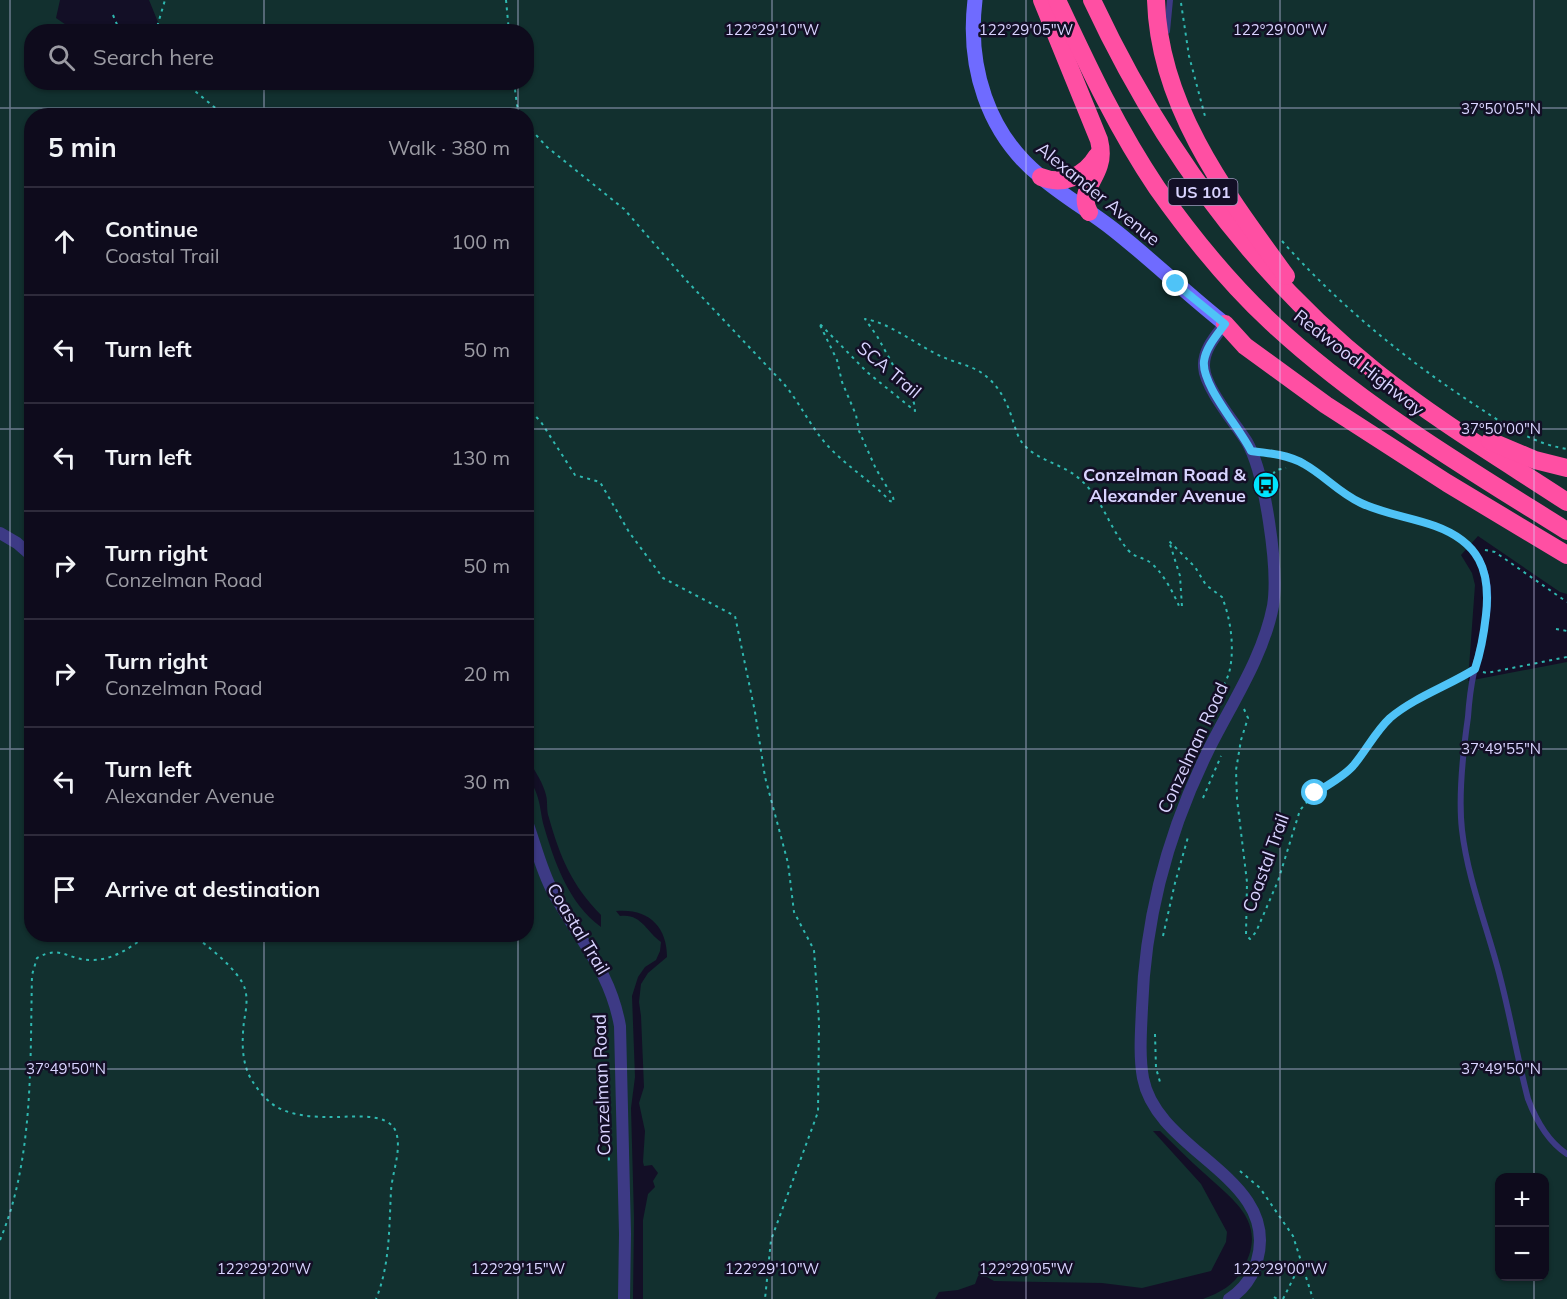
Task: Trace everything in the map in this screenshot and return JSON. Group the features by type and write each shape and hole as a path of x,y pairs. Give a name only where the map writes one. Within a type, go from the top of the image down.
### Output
{"highway":[{"path":"1042,0 1093,122 1100,146 1100,164 1085,197 1089,212"},
{"name":"Redwood Highway","path":"1057,0 1108,105 1137,156 1191,234 1250,301 1294,342 1364,398 1567,531"},
{"name":"Redwood Highway","path":"1092,0 1148,109 1196,183 1252,253 1327,330 1376,372 1447,423 1567,502"},
{"path":"1156,0 1159,37 1167,71 1190,127 1222,186 1327,330"},
{"path":"1041,177 1059,181 1079,175 1094,162 1100,146"},
{"path":"1225,324 1245,346 1326,405 1447,483 1567,555"},
{"path":"1447,423 1535,460 1567,468"}],"main road":[{"name":"Alexander Avenue","path":"975,0 974,58 987,105 1013,150 1041,177 1131,244 1225,324"}],"street":[{"name":"Conzelman Road","path":"1225,324 1208,349 1204,369 1211,387 1251,451 1262,486 1273,553 1273,603 1265,634 1188,795 1166,860 1147,943 1141,1026 1142,1071 1144,1083 1154,1107 1171,1129 1245,1197 1256,1215 1260,1228 1260,1245 1255,1267 1249,1279 1229,1299"},
{"path":"0,533 24,549"},
{"name":"Conzelman Road","path":"534,841 552,890 593,954 611,988 616,1005 620,1026 624,1299"}],"lane":[{"path":"1167,71 1166,44 1170,0"},
{"path":"1251,451 1297,460 1362,504 1437,527 1466,543 1483,566 1487,588 1484,632 1467,717 1463,770 1461,818 1464,844 1504,990 1528,1099 1532,1111 1546,1134 1567,1154"}],"path":[{"path":"158,24 165,0"},
{"path":"506,0 508,24"},
{"path":"1181,0 1189,56 1208,125"},
{"path":"113,15 117,24"},
{"path":"194,90 215,108"},
{"path":"515,90 518,108"},
{"name":"SCA Trail","path":"534,133 547,147 624,208 685,279 784,384 795,397 814,430 828,446 844,463 890,501 894,502 893,497 876,469 859,431 856,415 842,382 834,352 820,329 819,323 867,372 915,411 914,403 865,319 883,325 940,356 969,366 987,376 1003,396 1022,443 1032,452 1075,475 1087,486 1101,504 1116,535 1132,555 1152,564 1171,588 1179,606 1182,607 1183,602 1180,576 1168,541 1194,567 1206,585 1222,597 1228,620 1231,662 1221,695"},
{"path":"1281,240 1356,315 1435,378 1513,430 1536,441 1567,449"},
{"path":"534,415 575,475 600,482 629,532 663,578 735,616 755,712 765,777 788,863 794,912 814,950 819,1022 818,1112 771,1240 765,1299"},
{"path":"1270,478 1276,470 1290,468"},
{"path":"1466,543 1495,552 1567,603"},
{"path":"1556,630 1567,631"},
{"path":"1475,669 1487,673 1567,657"},
{"name":"Coastal Trail","path":"1233,702 1245,709 1248,718 1241,740 1236,770 1237,799 1247,882 1246,935 1250,939 1256,932 1278,881 1300,810 1315,793 1354,765 1364,749 1391,718 1424,696 1475,669"},
{"path":"1202,799 1224,749"},
{"path":"1162,941 1190,829"},
{"path":"0,1240 9,1217 18,1180 28,1095 32,975 37,958 48,952 63,952 91,960 110,958 138,942"},
{"path":"201,942 239,977 245,989 247,1004 243,1046 245,1062 250,1077 272,1104 307,1116 376,1118 390,1124 395,1130 398,1142 391,1185 389,1245 386,1269 376,1299"},
{"path":"1155,1025 1156,1068 1161,1089"},
{"path":"608,1113 610,1172"},
{"path":"1235,1167 1260,1188 1293,1236 1313,1299"},
{"path":"1283,1299 1302,1261"}],"green space":[{"path":"0,0 60,0 56,18 65,24 24,24 24,90 534,90 534,24 159,24 149,0 1567,0 1567,594 1560,592 1478,536 1461,555 1472,573 1475,585 1468,681 1567,662 1567,1299 1203,1299 1228,1286 1241,1272 1251,1249 1252,1236 1249,1223 1243,1212 1225,1192 1160,1131 1153,1131 1201,1184 1227,1232 1226,1242 1211,1271 1142,1288 1102,1283 994,1281 978,1276 975,1284 958,1290 939,1292 935,1299 643,1299 643,1220 648,1194 655,1187 653,1181 658,1173 652,1165 644,1166 643,1162 645,1131 639,1103 644,1087 639,1002 641,984 648,973 667,957 664,936 654,921 637,913 616,911 620,916 633,917 638,920 661,942 656,960 645,967 638,977 632,996 635,1077 631,1108 634,1218 633,1299 0,1299"}],"place":[{"name":"Conzelman Road & Alexander Avenue","path":"1266,485"}],"route":[{"path":"1176,284 1225,324 1208,349 1204,369 1211,387 1251,451 1297,460 1362,504 1430,524 1450,533 1471,548 1485,572 1487,604 1481,649 1475,669 1424,696 1391,718 1377,732 1354,765 1315,793"}]}
